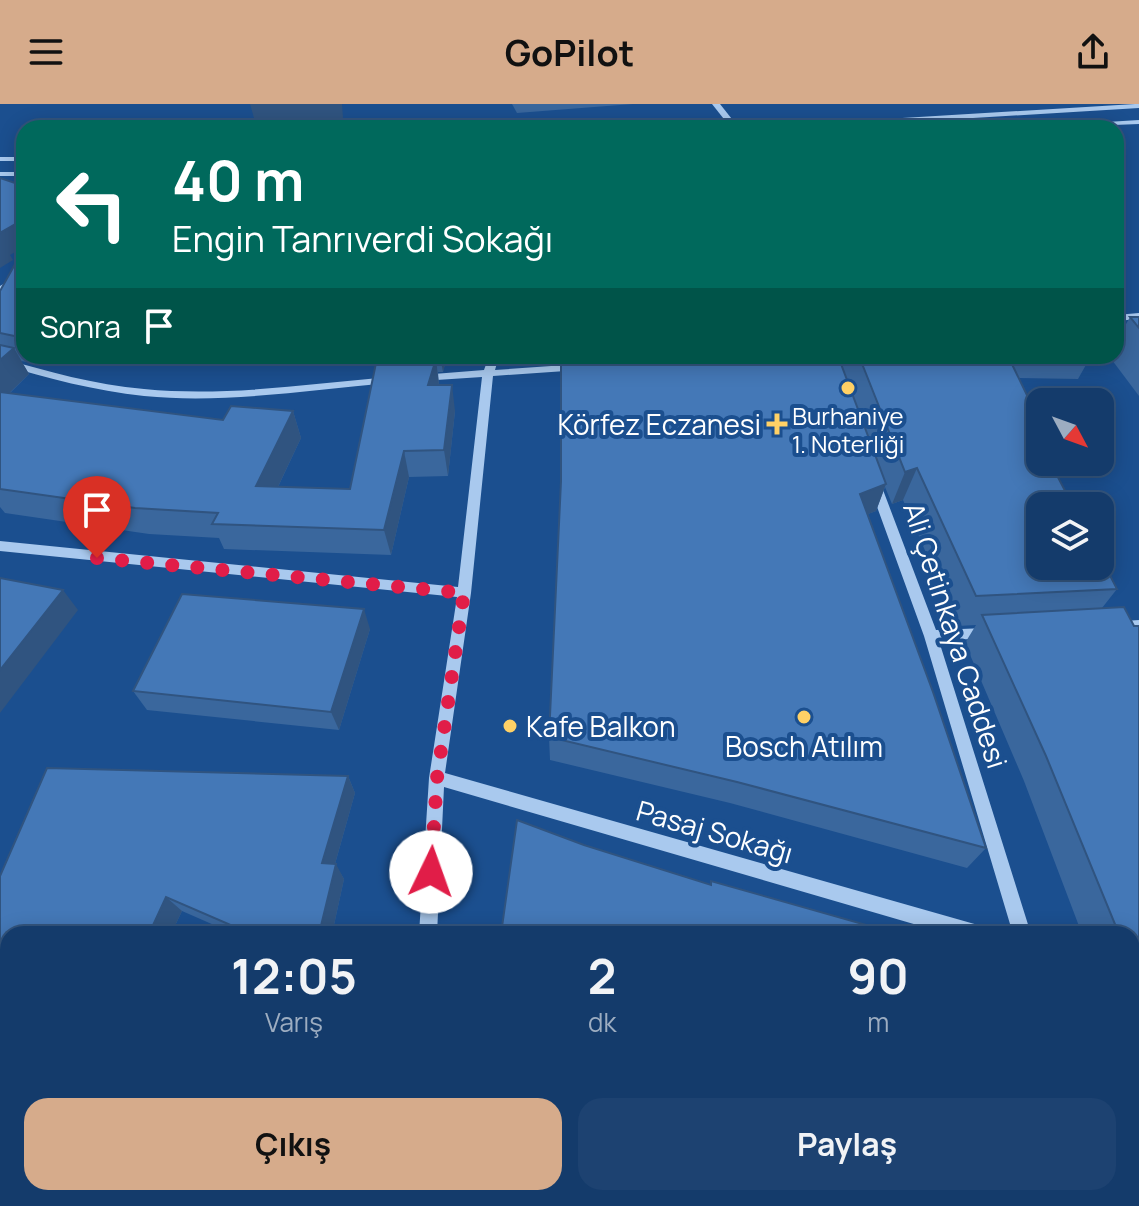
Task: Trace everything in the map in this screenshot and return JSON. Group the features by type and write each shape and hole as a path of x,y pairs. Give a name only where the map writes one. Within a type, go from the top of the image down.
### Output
{"street":[{"path":"716,104 729,120"},
{"path":"904,120 1139,106"},
{"path":"0,361 124,391 167,394 253,392 400,380"},
{"path":"428,926 437,778 464,593 491,364"},
{"path":"414,378 598,366"},
{"name":"Ali Çetinkaya Caddesi","path":"872,474 931,636 1020,926"},
{"path":"0,546 35,552 464,593"},
{"path":"1094,627 1139,625"},
{"path":"931,636 1005,632"},
{"name":"Pasaj Sokağı","path":"437,778 950,926"}],"building":[{"path":"0,178 16,183 16,224 0,233"},
{"path":"16,262 16,336 0,333 0,291"},
{"path":"1130,317 1139,317 1139,328"},
{"path":"0,345 14,348 0,360"},
{"path":"376,364 434,364 428,385 452,385 444,450 404,451 384,530 212,524 218,513 135,508 0,489 0,392 223,420 231,406 293,411 256,486 350,489"},
{"path":"561,364 841,364 886,484 860,494 986,848 737,782 549,737 561,481"},
{"path":"862,364 1012,364 1026,393 1026,476 1057,476 1066,492 1026,492 1026,580 1112,580 1117,589 976,596 917,468 905,472"},
{"path":"0,578 63,590 0,670"},
{"path":"182,594 364,609 331,712 133,691"},
{"path":"1124,607 1134,626 1139,626 1139,926 1116,926 1046,756 982,615"},
{"path":"47,768 348,776 322,863 336,864 321,926 233,926 166,897 153,926 0,926 0,876"},
{"path":"517,820 584,845 711,885 711,881 870,926 502,926"}],"place":[{"name":"Burhaniye 1. Noterliği","path":"848,388"},
{"name":"Körfez Eczanesi","path":"777,424"},
{"name":"Bosch Atılım","path":"804,717"},
{"name":"Kafe Balkon","path":"510,726"}],"route":[{"path":"97,558 464,593 437,778 431,872"}]}
